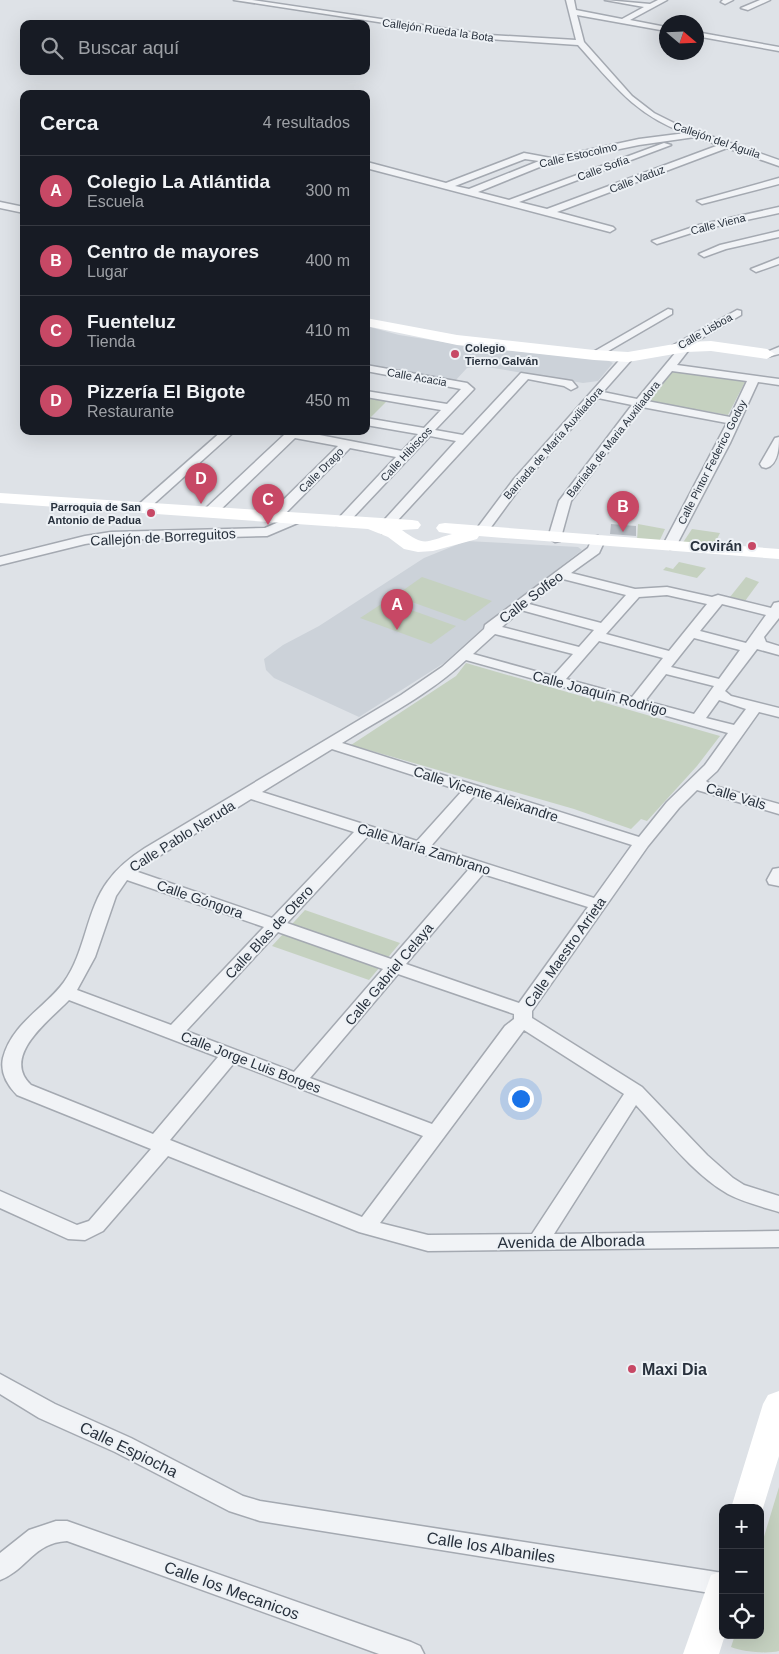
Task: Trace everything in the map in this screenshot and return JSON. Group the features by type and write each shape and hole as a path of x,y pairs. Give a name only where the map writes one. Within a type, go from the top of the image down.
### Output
{"street":[{"name":"Callejón Rueda la Bota","path":"238,0 489,36 580,43"},
{"path":"570,0 580,43"},
{"path":"609,0 651,6"},
{"path":"623,21 663,0"},
{"path":"745,8 766,0"},
{"path":"574,12 659,28"},
{"path":"704,35 779,49"},
{"name":"Callejón del Águila","path":"580,43 629,98 651,115 695,135 729,144 779,163"},
{"name":"Calle Estocolmo","path":"469,192 551,160 639,142 695,135"},
{"name":"Calle Sofía","path":"508,203 695,135"},
{"name":"Calle Vaduz","path":"546,213 729,144"},
{"path":"446,186 524,156 551,160"},
{"path":"370,166 610,229"},
{"path":"702,200 779,181"},
{"path":"0,205 20,209"},
{"name":"Calle Viena","path":"657,241 702,227 779,210"},
{"path":"704,254 723,247 779,234"},
{"path":"756,269 779,261"},
{"path":"594,355 668,312"},
{"name":"Calle Lisboa","path":"680,348 737,313"},
{"path":"370,323 457,340 594,355 628,357 680,348 711,346 775,353"},
{"name":"Barriada de Maria Auxiliadora","path":"555,538 564,501 640,402 670,367 680,348"},
{"name":"Barriada de María Auxiliadora","path":"484,532 518,482 628,357"},
{"path":"670,367 779,382"},
{"name":"Calle Acacia","path":"370,369 467,386"},
{"path":"380,526 525,375 568,383 571,387"},
{"name":"Calle Pintor Federico Godoy","path":"670,546 754,379"},
{"name":"Calle Hibiscos","path":"341,522 468,389 467,386"},
{"path":"594,394 734,421"},
{"path":"370,395 450,408"},
{"path":"370,422 466,438"},
{"path":"142,508 224,435"},
{"path":"210,512 291,435"},
{"path":"298,435 405,455"},
{"path":"766,464 779,441"},
{"name":"Calle Drago","path":"274,517 347,444"},
{"path":"0,498 380,526 407,532 410,544 424,547 438,545 446,534 484,532 670,546 778,551"},
{"name":"Callejón de Borreguitos","path":"0,561 111,536 267,532 295,519"},
{"name":"Calle Solfeo","path":"462,655 518,605 594,550 598,540"},
{"path":"561,574 636,593 667,591 777,611 698,720"},
{"path":"556,681 636,593"},
{"path":"635,703 717,600"},
{"path":"518,605 672,656"},
{"path":"490,628 582,652"},
{"path":"691,633 754,643 779,651"},
{"name":"Calle Joaquín Rodrigo","path":"462,655 738,731"},
{"name":"Calle Pablo Neruda","path":"366,1227 24,1090 6,1076 20,1038 66,992 88,951 108,896 124,872 151,852 406,698 447,670 462,655"},
{"path":"662,669 721,688 726,699 779,713"},
{"name":"Calle Maestro Arrieta","path":"366,1227 523,1016 642,843 673,805 711,768 756,707"},
{"name":"Calle Vicente Aleixandre","path":"330,744 642,843"},
{"name":"Calle Vals","path":"698,779 699,784 705,788 779,809"},
{"path":"420,848 472,789"},
{"name":"Calle María Zambrano","path":"249,793 598,905"},
{"name":"Calle Blas de Otero","path":"174,1033 364,831"},
{"name":"Calle Gabriel Celaya","path":"298,1080 480,867"},
{"name":"Calle Góngora","path":"124,872 395,966 523,1016 635,1092 700,1160 726,1183 737,1190 779,1204"},
{"name":"Calle Jorge Luis Borges","path":"66,992 435,1133"},
{"path":"0,1199 72,1231 85,1232 96,1226 232,1055"},
{"path":"538,1240 635,1092"},
{"name":"Avenida de Alborada","path":"366,1227 428,1243 538,1240 779,1239"},
{"name":"Calle Espiocha","path":"0,1383 48,1411 124,1445 238,1504 260,1511"},
{"path":"748,1504 779,1404"},
{"name":"Calle los Albaniles","path":"260,1511 719,1584"},
{"path":"0,1569 27,1544 52,1530"},
{"name":"Calle los Mecanicos","path":"52,1530 67,1531 83,1536 411,1654"},
{"path":"701,1654 720,1594"}],"shaded area":[{"name":"Colegio Tierno Galván","path":"370,327 399,335 482,348 607,360 613,363 598,381 583,383 481,366 467,368 455,381 370,367"},
{"path":"466,541 578,547 582,550 492,620 444,663 359,717 274,678 266,670 264,659 283,645 319,626 424,558"}],"green space":[{"path":"673,370 746,380 728,415 648,401"},
{"path":"370,393 392,396 370,418"},
{"path":"638,524 665,529 659,542 637,541"},
{"path":"692,529 720,533 714,545 682,544"},
{"path":"679,562 706,568 697,578 663,570 666,567 673,569"},
{"path":"422,577 492,601 465,621 395,596"},
{"path":"746,577 759,582 745,601 730,597"},
{"path":"386,601 456,626 431,644 360,618"},
{"path":"466,663 720,736 697,766 647,821 641,819 631,829 574,809 351,745 456,676"},
{"path":"305,910 400,943 369,980 272,946"},
{"path":"779,1487 779,1651 762,1652 736,1649 731,1647 734,1639 764,1639 764,1537"}],"building":[{"path":"611,524 636,526 636,536 610,534"}],"place":[{"name":"Colegio Tierno Galván","path":"455,354"},
{"name":"Pizzería El Bigote","path":"201,504"},
{"name":"Parroquia de San Antonio de Padua","path":"151,513"},
{"name":"Fuenteluz","path":"268,525"},
{"name":"Centro de mayores","path":"623,532"},
{"name":"Covirán","path":"752,546"},
{"name":"Colegio La Atlántida","path":"397,630"},
{"name":"Maxi Dia","path":"632,1369"}]}
